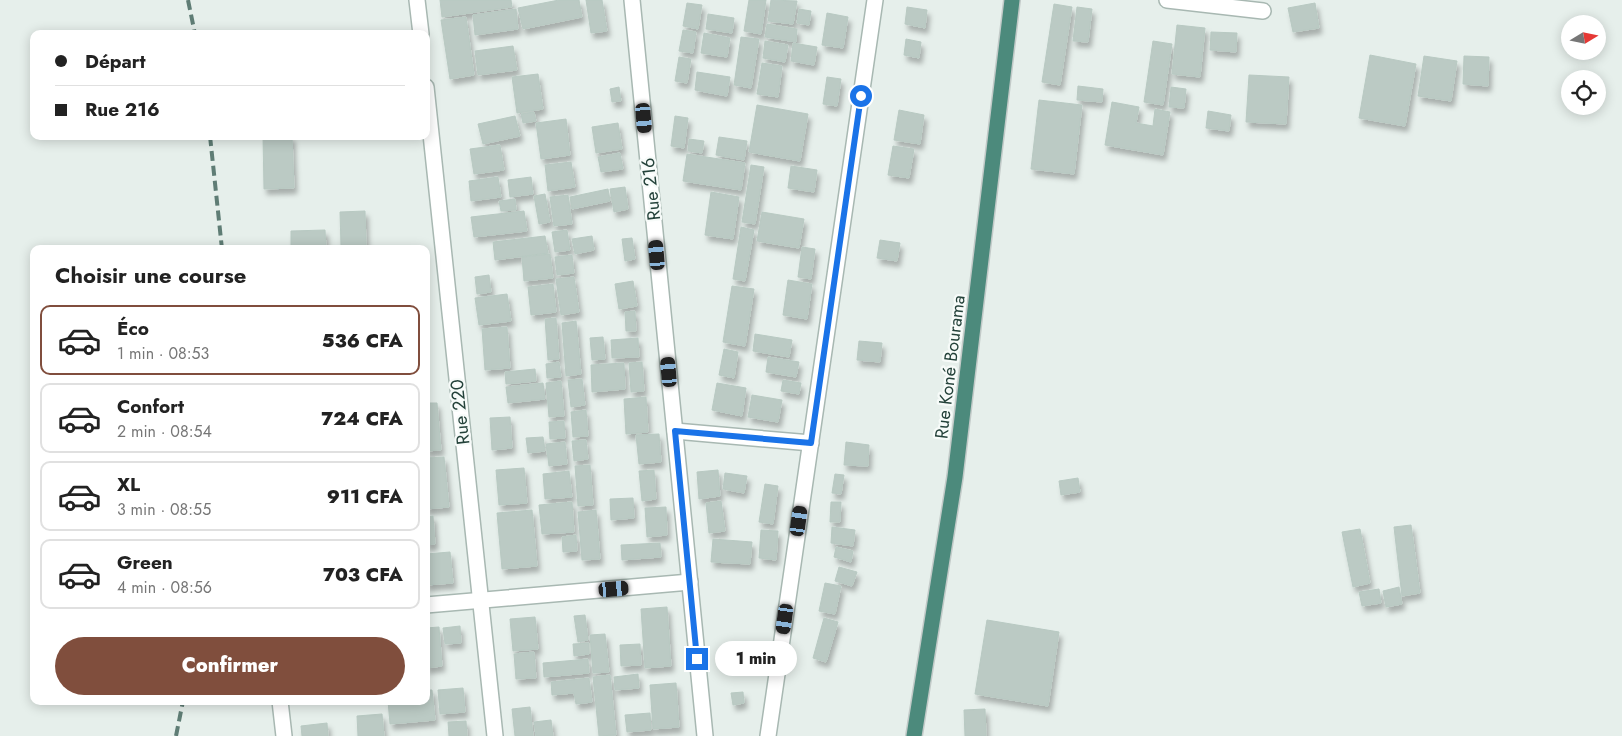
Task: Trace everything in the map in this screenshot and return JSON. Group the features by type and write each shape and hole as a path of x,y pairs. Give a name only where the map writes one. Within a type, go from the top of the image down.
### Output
{"highway":[{"name":"Rue Koné Bourama","path":"914,736 955,477 1012,0"}],"street":[{"path":"417,0 421,30"},
{"name":"Rue 216","path":"632,0 705,736"},
{"path":"768,736 875,0"},
{"path":"1167,0 1263,11"},
{"name":"Rue 220","path":"430,125 495,736"},
{"path":"675,431 811,443"},
{"path":"430,605 690,582"},
{"path":"280,705 284,736"}],"building":[{"path":"440,0 511,0 512,7 442,17"},
{"path":"559,0 579,0 582,17 523,29 518,8"},
{"path":"586,0 602,0 607,31 591,33"},
{"path":"749,0 766,0 761,34 744,31"},
{"path":"771,0 797,1 793,24 768,21"},
{"path":"687,3 702,5 698,29 683,26"},
{"path":"1315,3 1319,28 1293,32 1288,8"},
{"path":"1054,4 1072,7 1060,85 1042,82"},
{"path":"907,7 927,10 925,28 905,24"},
{"path":"1077,7 1092,9 1088,42 1073,41"},
{"path":"516,9 518,29 475,35 473,15"},
{"path":"799,9 811,11 809,25 797,23"},
{"path":"827,13 848,17 843,48 822,45"},
{"path":"708,14 734,18 732,33 706,29"},
{"path":"466,17 474,75 450,79 441,20"},
{"path":"767,24 797,29 796,42 765,37"},
{"path":"1177,25 1205,28 1200,77 1172,74"},
{"path":"683,30 696,32 693,53 679,51"},
{"path":"1211,32 1237,33 1236,52 1210,50"},
{"path":"704,33 730,38 727,57 701,53"},
{"path":"741,37 759,39 751,88 734,85"},
{"path":"906,39 921,42 919,58 904,55"},
{"path":"765,41 788,45 785,62 763,58"},
{"path":"1153,41 1172,44 1163,105 1144,102"},
{"path":"793,43 817,47 814,65 791,61"},
{"path":"513,46 517,70 478,75 475,51"},
{"path":"1370,55 1416,64 1405,126 1359,118"},
{"path":"1424,56 1457,61 1451,101 1418,96"},
{"path":"1464,56 1489,57 1488,86 1463,84"},
{"path":"679,57 691,59 687,83 675,81"},
{"path":"762,63 782,66 778,97 757,94"},
{"path":"697,72 730,77 727,96 695,90"},
{"path":"538,74 543,109 517,113 512,77"},
{"path":"1249,75 1289,77 1286,124 1246,122"},
{"path":"827,77 841,79 837,106 823,104"},
{"path":"1078,86 1103,89 1102,102 1077,100"},
{"path":"619,87 621,101 612,102 610,89"},
{"path":"1171,87 1186,89 1184,108 1169,107"},
{"path":"1039,100 1082,105 1074,174 1031,169"},
{"path":"1112,102 1139,107 1136,123 1153,126 1155,109 1170,112 1163,155 1105,145"},
{"path":"757,105 808,114 800,161 749,152"},
{"path":"899,110 924,115 920,144 894,140"},
{"path":"1208,111 1231,115 1229,131 1206,128"},
{"path":"534,112 536,121 523,123 521,114"},
{"path":"515,116 520,136 483,144 478,124"},
{"path":"675,116 688,118 684,148 671,146"},
{"path":"566,119 570,155 541,159 536,123"},
{"path":"618,123 622,149 596,153 592,127"},
{"path":"719,137 747,141 744,160 716,155"},
{"path":"689,139 704,141 702,153 688,151"},
{"path":"263,140 292,140 294,188 264,189"},
{"path":"500,145 504,170 474,174 470,149"},
{"path":"893,146 914,149 909,178 888,175"},
{"path":"620,153 623,169 601,172 598,157"},
{"path":"687,154 745,163 741,190 683,181"},
{"path":"571,162 575,187 548,191 545,165"},
{"path":"751,165 764,167 755,224 742,222"},
{"path":"791,166 817,170 814,192 788,188"},
{"path":"498,177 501,197 471,201 469,181"},
{"path":"531,177 533,194 510,197 508,180"},
{"path":"625,187 628,209 614,212 610,189"},
{"path":"608,189 610,201 572,209 570,197"},
{"path":"711,192 739,197 733,239 705,235"},
{"path":"545,194 550,222 539,224 534,196"},
{"path":"568,195 572,224 554,226 550,197"},
{"path":"515,199 516,210 501,211 499,201"},
{"path":"365,211 366,245 341,245 340,212"},
{"path":"524,211 527,231 474,237 471,217"},
{"path":"762,212 804,219 799,248 757,241"},
{"path":"741,227 754,230 745,281 733,279"},
{"path":"325,230 326,245 291,245 291,231"},
{"path":"567,230 570,250 555,252 552,232"},
{"path":"545,236 548,253 495,260 493,242"},
{"path":"592,236 594,250 575,254 572,239"},
{"path":"632,238 635,259 625,261 622,239"},
{"path":"880,240 900,243 897,261 877,258"},
{"path":"802,247 815,249 811,279 798,277"},
{"path":"550,254 553,278 524,281 522,257"},
{"path":"572,255 574,273 557,275 555,257"},
{"path":"489,275 491,292 477,294 475,277"},
{"path":"574,277 579,312 561,315 556,279"},
{"path":"788,280 812,284 807,319 783,315"},
{"path":"633,281 637,306 619,309 615,284"},
{"path":"553,284 556,312 531,315 528,287"},
{"path":"732,286 754,289 745,346 723,342"},
{"path":"507,294 511,321 479,325 475,298"},
{"path":"635,311 636,331 626,331 625,312"},
{"path":"556,318 559,359 548,360 545,319"},
{"path":"576,321 581,374 566,376 562,323"},
{"path":"507,327 510,368 485,370 482,329"},
{"path":"755,334 792,340 789,357 753,351"},
{"path":"603,337 605,359 592,360 590,338"},
{"path":"638,338 639,357 612,358 611,340"},
{"path":"859,341 882,343 880,362 857,360"},
{"path":"724,349 738,352 734,378 719,375"},
{"path":"768,357 799,362 796,377 766,372"},
{"path":"559,362 561,377 547,378 546,364"},
{"path":"642,362 644,391 631,392 629,363"},
{"path":"624,363 625,389 592,392 591,365"},
{"path":"535,369 536,381 506,384 505,372"},
{"path":"582,379 585,405 571,407 568,380"},
{"path":"783,380 801,383 799,394 781,391"},
{"path":"561,381 564,416 549,417 546,383"},
{"path":"543,383 545,399 508,403 506,387"},
{"path":"717,383 746,388 742,416 712,410"},
{"path":"752,395 782,400 778,422 748,417"},
{"path":"646,397 648,432 626,434 624,399"},
{"path":"430,403 437,403 441,450 430,451"},
{"path":"586,410 588,436 573,437 571,412"},
{"path":"510,417 512,448 492,450 490,418"},
{"path":"564,421 565,438 550,439 549,422"},
{"path":"659,434 661,462 639,464 636,435"},
{"path":"543,437 545,451 528,453 526,438"},
{"path":"586,440 588,459 574,461 572,441"},
{"path":"565,442 567,464 549,466 546,444"},
{"path":"846,442 869,445 868,466 844,465"},
{"path":"444,457 449,507 430,509 430,458"},
{"path":"590,465 593,505 578,506 575,466"},
{"path":"524,468 527,503 499,505 496,470"},
{"path":"654,470 656,499 642,501 639,471"},
{"path":"718,470 720,496 699,499 697,472"},
{"path":"569,471 572,497 545,499 543,474"},
{"path":"725,473 747,476 744,493 723,489"},
{"path":"835,474 844,475 841,494 832,493"},
{"path":"1078,478 1080,492 1061,495 1059,481"},
{"path":"765,484 778,486 773,524 759,522"},
{"path":"633,498 634,518 611,520 610,499"},
{"path":"721,501 725,531 709,533 706,503"},
{"path":"572,502 574,532 542,534 539,505"},
{"path":"831,502 841,502 840,522 830,522"},
{"path":"666,507 667,535 647,537 645,508"},
{"path":"532,510 537,566 502,569 497,513"},
{"path":"596,510 600,559 582,560 578,512"},
{"path":"430,516 433,516 435,544 430,545"},
{"path":"1411,525 1420,593 1402,596 1394,527"},
{"path":"832,527 855,530 853,546 831,543"},
{"path":"1360,529 1370,583 1353,587 1342,532"},
{"path":"761,530 778,531 776,560 759,558"},
{"path":"576,535 577,551 563,552 562,537"},
{"path":"713,539 752,542 750,564 711,562"},
{"path":"660,543 661,557 622,560 621,545"},
{"path":"836,547 853,551 851,562 834,557"},
{"path":"450,552 453,583 430,585 430,554"},
{"path":"839,567 857,572 852,586 835,581"},
{"path":"825,583 841,586 835,614 819,611"},
{"path":"1399,587 1402,604 1386,607 1383,591"},
{"path":"1379,589 1381,603 1362,606 1359,592"},
{"path":"667,607 671,666 645,668 641,609"},
{"path":"585,615 588,640 578,642 574,616"},
{"path":"535,617 538,649 513,651 510,619"},
{"path":"824,618 838,622 826,662 813,658"},
{"path":"987,620 1059,632 1048,706 975,694"},
{"path":"460,626 461,643 445,644 443,628"},
{"path":"439,627 442,666 430,668 430,628"},
{"path":"605,634 609,672 593,673 590,635"},
{"path":"589,643 589,654 574,656 573,644"},
{"path":"640,644 641,665 621,666 620,645"},
{"path":"534,652 536,678 516,679 514,654"},
{"path":"588,659 589,673 544,677 543,663"},
{"path":"638,674 639,688 615,690 614,677"},
{"path":"610,675 616,735 599,736 593,677"},
{"path":"589,678 592,702 576,704 574,693 552,695 551,682"},
{"path":"676,683 679,727 653,729 650,685"},
{"path":"463,688 465,712 440,714 438,690"},
{"path":"430,690 432,690 435,720 390,724 388,705 430,705"},
{"path":"743,692 744,703 733,705 731,693"},
{"path":"530,707 533,736 515,736 512,709"},
{"path":"985,709 986,736 965,736 964,710"},
{"path":"650,713 651,730 627,732 625,715"},
{"path":"382,714 384,736 358,736 357,716"},
{"path":"551,720 553,736 536,736 534,722"},
{"path":"466,721 467,736 449,736 448,722"},
{"path":"327,723 328,736 302,736 301,726"}],"railway":[{"path":"188,0 194,30"},
{"path":"210,140 222,245"},
{"path":"176,736 182,705"}],"route":[{"path":"697,659 675,431 811,443 861,96"}]}
